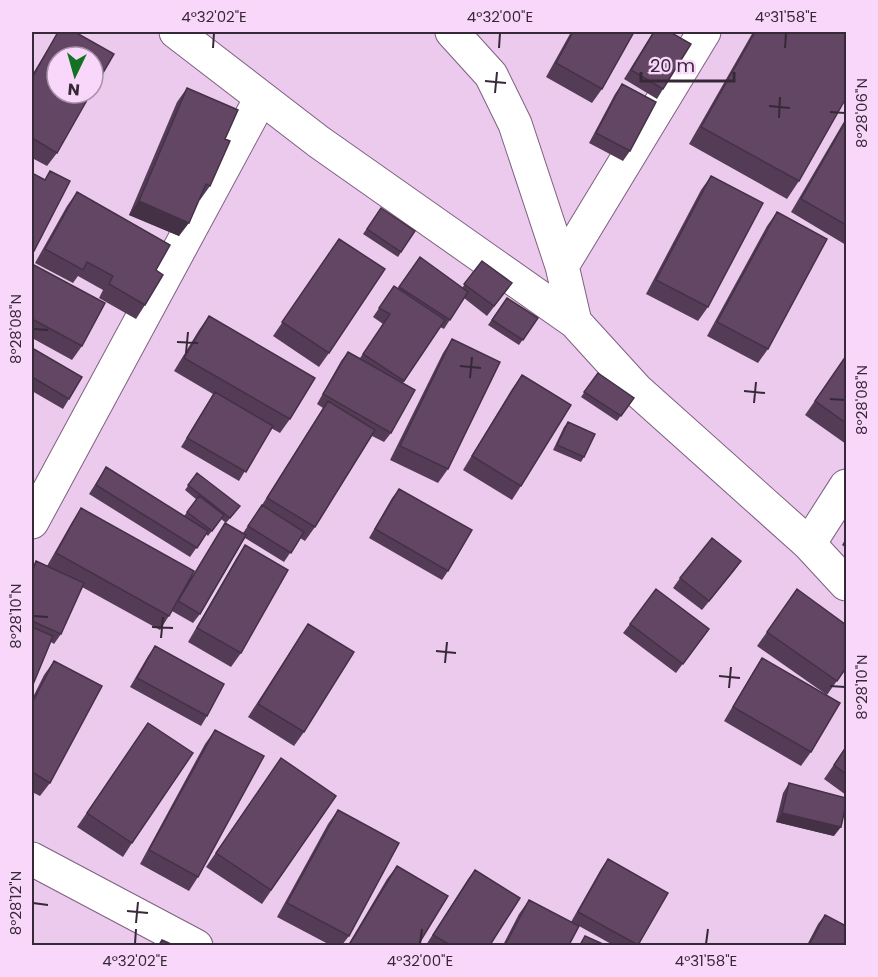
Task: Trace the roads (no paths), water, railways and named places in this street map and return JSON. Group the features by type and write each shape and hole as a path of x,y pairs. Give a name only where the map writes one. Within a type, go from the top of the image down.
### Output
{"street":[{"path":"176,32 329,149 575,322 637,390 809,544 846,584"},
{"path":"452,32 490,75 515,124 562,266 575,322"},
{"path":"562,266 704,32"},
{"path":"32,522 261,98"},
{"path":"809,544 846,486"},
{"path":"32,859 196,945"}]}
